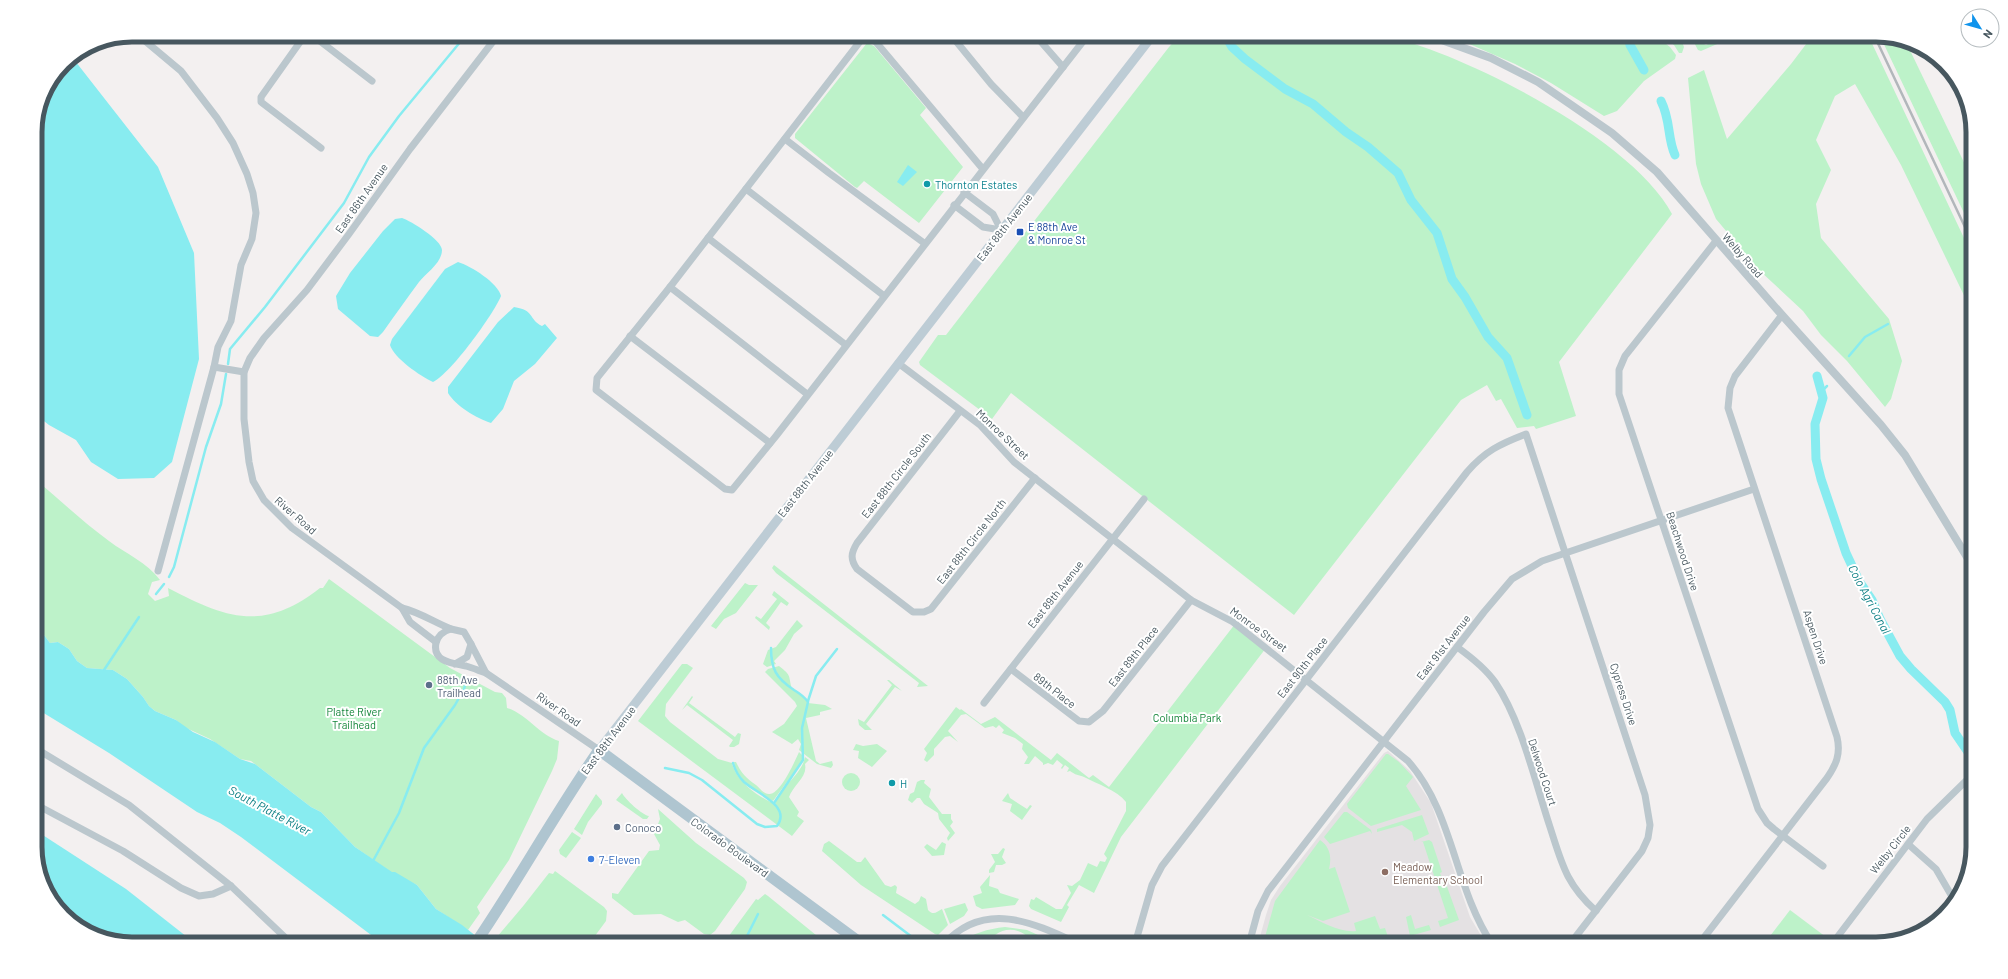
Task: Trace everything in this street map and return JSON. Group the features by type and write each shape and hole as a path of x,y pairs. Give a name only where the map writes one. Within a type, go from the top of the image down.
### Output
{"main road":[{"name":"East 88th Avenue","path":"480,937 536,851 568,795 599,750 1148,42"},
{"name":"Colorado Boulevard","path":"599,750 853,937"}],"street":[{"path":"146,42 181,71 217,118 232,143 247,174 253,193 256,213 252,239 241,265 231,321 218,347 214,367 158,571"},
{"path":"300,42 261,97 261,102 264,106 321,148"},
{"path":"321,42 372,81"},
{"name":"East 86th Avenue","path":"244,372 247,362 264,338 292,308 326,265 410,149 493,42"},
{"path":"860,42 670,287 596,378 596,390 725,489 732,490 770,444 883,295 1083,42"},
{"path":"876,42 982,168"},
{"path":"957,42 991,84 1023,117"},
{"path":"1041,42 1063,67"},
{"name":"Welby Road","path":"1449,42 1467,48 1513,68 1555,93 1632,149 1657,172 1716,241 1866,407 1905,454 1966,555"},
{"path":"785,139 924,243"},
{"path":"746,189 883,295"},
{"path":"964,192 993,214 1001,230"},
{"path":"954,205 983,227 1001,230"},
{"path":"708,238 846,345"},
{"name":"Beachwood Drive","path":"1716,241 1630,349 1619,370 1618,384 1622,404 1755,800 1767,823 1823,866"},
{"path":"670,287 808,394"},
{"name":"Aspen Drive","path":"1705,937 1834,768 1839,756 1839,744 1729,414 1728,401 1730,388 1735,376 1782,315"},
{"path":"630,336 770,444"},
{"name":"Monroe Street","path":"898,363 986,431 1014,462 1191,600 1233,622 1307,679 1408,761 1422,778 1432,794 1443,819 1471,906 1488,937"},
{"path":"214,367 244,372"},
{"name":"River Road","path":"244,372 244,419 248,462 253,481 264,500 292,528 402,608 416,612 451,629"},
{"name":"East 88th Circle South","path":"921,612 913,612 907,608 857,569 853,563 852,555 857,543 960,411"},
{"name":"Cypress Drive","path":"1526,434 1646,795 1650,816 1649,832 1642,851 1577,937"},
{"name":"East 90th Place","path":"1137,937 1152,885 1162,866 1478,459 1501,444 1526,434"},
{"name":"East 88th Circle North","path":"921,612 930,609 937,602 1035,478"},
{"name":"East 91st Avenue","path":"1251,937 1258,911 1268,891 1457,647 1512,579 1530,566 1565,552 1754,489"},
{"name":"East 89th Avenue","path":"984,703 1144,499"},
{"name":"East 89th Place","path":"1089,722 1103,711 1191,600"},
{"name":"River Road","path":"402,608 410,622 436,642"},
{"path":"451,629 464,632 469,638 471,644 467,657 455,664 445,662 440,659 436,648 436,642 442,633 451,629"},
{"name":"River Road","path":"471,644 486,674"},
{"name":"Delwood Court","path":"1457,647 1483,669 1494,681 1504,698 1516,724 1566,875 1583,900 1596,911"},
{"name":"River Road","path":"455,664 486,674 599,750"},
{"name":"89th Place","path":"1011,669 1079,722 1089,722"},
{"path":"42,752 130,806 231,886 285,937"},
{"name":"Welby Circle","path":"1837,937 1932,813 1953,796 1966,782"},
{"path":"42,808 123,851 181,888 199,896 213,894 231,886"},
{"path":"1908,844 1930,862 1936,869 1952,896"},
{"path":"951,937 956,932 967,926 990,919 1003,918 1030,923 1063,937"}],"shaded area":[{"path":"1388,751 1410,771 1431,803 1470,917 1482,937 1260,937 1271,900 1280,886 1384,753"}],"green space":[{"path":"1174,42 1406,42 1416,45 1456,60 1499,80 1543,103 1585,129 1622,157 1652,186 1672,214 1559,362 1576,416 1536,429 1534,426 1517,428 1501,399 1496,401 1487,385 1461,400 1294,615 1011,393 992,419 920,365 919,362 938,335 946,335"},
{"path":"1465,42 1664,42 1676,55 1675,59 1644,81 1617,111 1604,116 1551,83 1515,64"},
{"path":"1670,42 1682,42 1684,47 1682,53 1679,53 1674,45"},
{"path":"1694,42 1702,42 1706,45 1712,42 1722,42 1701,51 1698,50"},
{"path":"1808,42 1871,42 1966,242 1966,300 1901,165 1855,84 1835,96 1816,140 1831,170 1816,204 1821,238 1889,319 1902,361 1891,399 1885,407 1847,361 1821,335 1803,311 1760,271 1716,219 1701,184 1696,164 1688,78 1704,70 1727,139 1791,64"},
{"path":"867,43 874,46 926,108 920,115 963,167 919,223 864,181 857,188 855,187 795,138 795,134"},
{"path":"1883,43 1900,45 1909,48 1966,166 1966,217"},
{"name":"Platte River Trailhead","path":"42,485 99,534 143,563 155,574 160,580 152,582 148,594 155,601 169,596 168,588 189,599 227,613 245,616 263,616 281,611 300,602 320,588 323,588 329,579 450,668 495,692 502,693 506,698 507,708 521,715 545,734 559,741 557,759 509,860 477,907 480,913 468,930 436,909 417,885 392,873 355,847 321,812 311,807 251,761 240,759 210,739 182,726 176,720 155,711 149,706 127,679 113,670 87,668 77,661 69,649 58,642 50,643 42,632"},
{"path":"774,565 928,686 917,687 919,683 776,573 772,568"},
{"path":"745,583 749,585 758,585 736,613 724,619 716,629 711,626"},
{"path":"774,591 789,603 787,606 781,602 766,623 770,627 769,630 755,618 756,616 761,619 777,599 772,595"},
{"path":"797,620 803,626 794,634 785,650 774,661 776,664 767,667 763,664 768,650 776,647"},
{"name":"Columbia Park","path":"1235,624 1266,648 1121,837 1094,893 1079,885 1067,905 1069,907 1061,922 1031,909 1029,906 1031,899 1034,900 1036,897 1056,909 1062,909 1071,893 1067,885 1072,886 1080,880 1088,863 1097,867 1100,861 1105,862 1107,858 1104,854 1126,811 1126,802 1117,794 1106,788 1070,771 1067,772 1069,768 1065,765 1062,769 1061,768 1063,765 1057,760 1053,765 1048,763 1043,765 1043,763 1035,756 1029,764 1024,764 1028,757 1022,749 1023,744 1015,738 1002,733 1004,730 999,725 996,728 993,726 985,728 966,714 961,715 948,731 958,742 950,736 945,737 934,749 934,755 927,762 924,760 927,753 924,749 956,707 981,724 995,717 1051,760 1057,753 1089,778 1093,775 1109,787"},
{"path":"682,664 687,664 693,668 666,704 665,716 670,722 718,759 732,763 738,776 755,793 775,804 781,792 800,769 805,757 809,760 805,764 802,777 789,797 799,812 797,816 804,821 792,836 638,721"},
{"path":"779,666 788,674 792,689 802,696 808,703 825,705 832,709 820,712 820,715 806,718 816,761 820,764 832,761 833,765 831,768 817,764 799,750 801,744 798,739 792,744 772,732 784,724 797,706 795,702 765,672 768,669"},
{"path":"887,680 902,691 895,687 866,724 872,730 865,730 859,725 858,719 864,722 892,685"},
{"path":"692,696 693,697 689,703 735,737 738,733 741,734 739,744 734,747 730,747 729,746 733,740 687,705 682,710"},
{"path":"856,744 863,746 877,744 887,751 872,767 858,758 859,751 853,750"},
{"path":"799,752 804,757 803,760 773,801 755,790 739,775 734,762 736,762 747,778 763,792 769,794 773,793 782,784 791,770"},
{"path":"1386,754 1399,762 1413,777 1406,786 1421,810 1371,826 1348,808 1347,804"},
{"path":"851,773 857,776 860,782 857,788 851,791 845,788 842,782 845,776"},
{"path":"925,780 924,783 931,789 929,797 942,814 951,814 951,819 953,822 950,826 955,833 948,841 947,838 950,833 939,819 938,813 924,804 920,798 917,798 912,803 908,800 910,794 914,792 917,782"},
{"path":"622,793 626,799 642,813 649,816 647,819 643,819 616,800"},
{"path":"1008,793 1010,798 1027,809 1030,805 1032,806 1022,820 1010,811 1012,804 1002,801"},
{"path":"596,794 602,801 602,804 588,822 582,835 574,829"},
{"path":"658,809 696,843 744,878 747,882 745,889 715,931 710,935 704,934 685,920 678,922 661,914 634,915 612,898 612,893 618,894 649,851 659,850 660,845 654,834 660,819"},
{"path":"1344,812 1347,812 1371,830 1372,834 1370,831 1330,844 1324,837"},
{"path":"1422,815 1429,834 1414,841 1412,832 1402,825 1377,832 1377,829"},
{"path":"572,832 581,838 566,858 560,854 559,850"},
{"path":"1320,840 1328,849 1330,856 1329,869 1335,867 1350,912 1323,921 1307,915 1331,926 1350,931 1356,931 1354,923 1375,916 1380,929 1385,928 1388,937 1265,937 1275,901"},
{"path":"1429,840 1432,842 1442,872 1440,873 1443,881 1445,881 1459,920 1440,927 1438,921 1448,918 1423,842 1421,842"},
{"path":"829,841 857,862 861,862 865,857 885,885 891,887 895,885 897,887 896,893 915,904 919,901 921,896 926,899 928,910 932,913 942,909 948,925 938,935 935,934 861,885 822,851 824,844"},
{"path":"942,842 946,844 944,855 932,856 924,847 927,844 936,850"},
{"path":"1003,848 1005,849 1002,857 1006,863 996,865 994,872 989,873 989,870 995,862 991,854 998,854"},
{"path":"555,871 604,907 607,911 606,921 594,937 497,937 549,873 553,874"},
{"path":"990,875 989,886 998,889 1000,893 1019,899 1015,905 982,909 976,906 973,896 982,893 980,887"},
{"path":"765,894 818,937 728,937 756,899 758,900"},
{"path":"965,903 968,910 964,916 950,924 944,909"},
{"path":"1790,910 1826,937 1769,937"},
{"path":"1411,915 1415,929 1429,925 1431,930 1410,936 1406,917"},
{"path":"1005,927 1027,930 1038,935 1037,937 1028,937 1016,930 1005,930 995,935 996,937 969,937 992,929"}],"water":[{"path":"75,61 158,167 194,253 199,359 172,462 154,478 118,479 91,462 76,440 42,420 42,126 45,108 54,87 64,72"},
{"path":"908,165 917,172 903,186 897,182"},
{"path":"402,218 432,236 441,246 441,255 437,263 419,282 383,332 378,337 370,336 338,309 336,296 350,273 383,231 395,219"},
{"path":"458,262 470,267 490,281 499,291 501,296 490,316 471,343 450,367 433,382 421,376 402,361 392,350 390,345 392,339 445,269"},
{"path":"514,307 521,308 528,312 542,326 545,324 557,338 535,364 514,381 503,409 491,423 473,415 461,407 448,393 448,387 498,322"},
{"name":"South Platte River","path":"42,632 50,643 58,642 69,649 77,661 87,668 113,670 127,679 149,706 155,711 176,720 193,732 215,742 240,759 255,764 311,807 321,812 355,847 392,872 395,872 417,885 436,909 462,925 477,937 374,937 241,837 220,823 197,812 109,753 42,712"},
{"path":"42,835 126,889 187,937 132,937 108,934 92,928 72,915 64,907 51,887 44,865 42,853"}],"waterway":[{"path":"228,364 230,349 265,307 344,203 369,157 399,116 460,42"},
{"path":"1229,42 1232,47 1245,59 1285,89 1313,104 1346,132 1368,147 1398,173 1411,200 1437,233 1452,279 1465,297 1488,337 1507,358 1527,415"},
{"name":"Colo Agri Canal","path":"1629,42 1644,70"},
{"name":"Colo Agri Canal","path":"1661,101 1666,115 1675,155"},
{"path":"1849,356 1865,337 1888,324"},
{"path":"169,577 174,567 206,447 221,404 226,374"},
{"name":"Colo Agri Canal","path":"1817,376 1823,398 1815,424 1816,459 1821,479 1846,553 1859,581 1872,600 1880,619 1900,656 1911,669 1945,702 1950,710 1955,733 1966,749"},
{"name":"Colo Agri Canal","path":"1822,391 1827,386"},
{"path":"156,594 164,584"},
{"path":"104,670 139,617"},
{"path":"771,648 772,662 779,677 788,686 803,696 808,702 802,728 803,760 774,803"},
{"path":"808,701 816,676 837,649"},
{"path":"373,861 399,813 424,748 455,705 464,689 467,679"},
{"path":"665,768 689,773 702,780 757,824 765,827 777,826 780,819 780,812 776,806 764,795 744,782 737,773 733,763"},
{"path":"746,937 758,914"},
{"path":"883,915 912,937"}],"railway":[{"path":"1877,42 1966,229"}],"place":[{"name":"Thornton Estates","path":"927,184"},
{"name":"E 88th Ave & Monroe St","path":"1020,232"},
{"name":"88th Ave Trailhead","path":"429,685"},
{"name":"H","path":"892,783"},
{"name":"Conoco","path":"617,827"},
{"name":"7-Eleven","path":"591,859"},
{"name":"Meadow Elementary School","path":"1385,872"}]}
